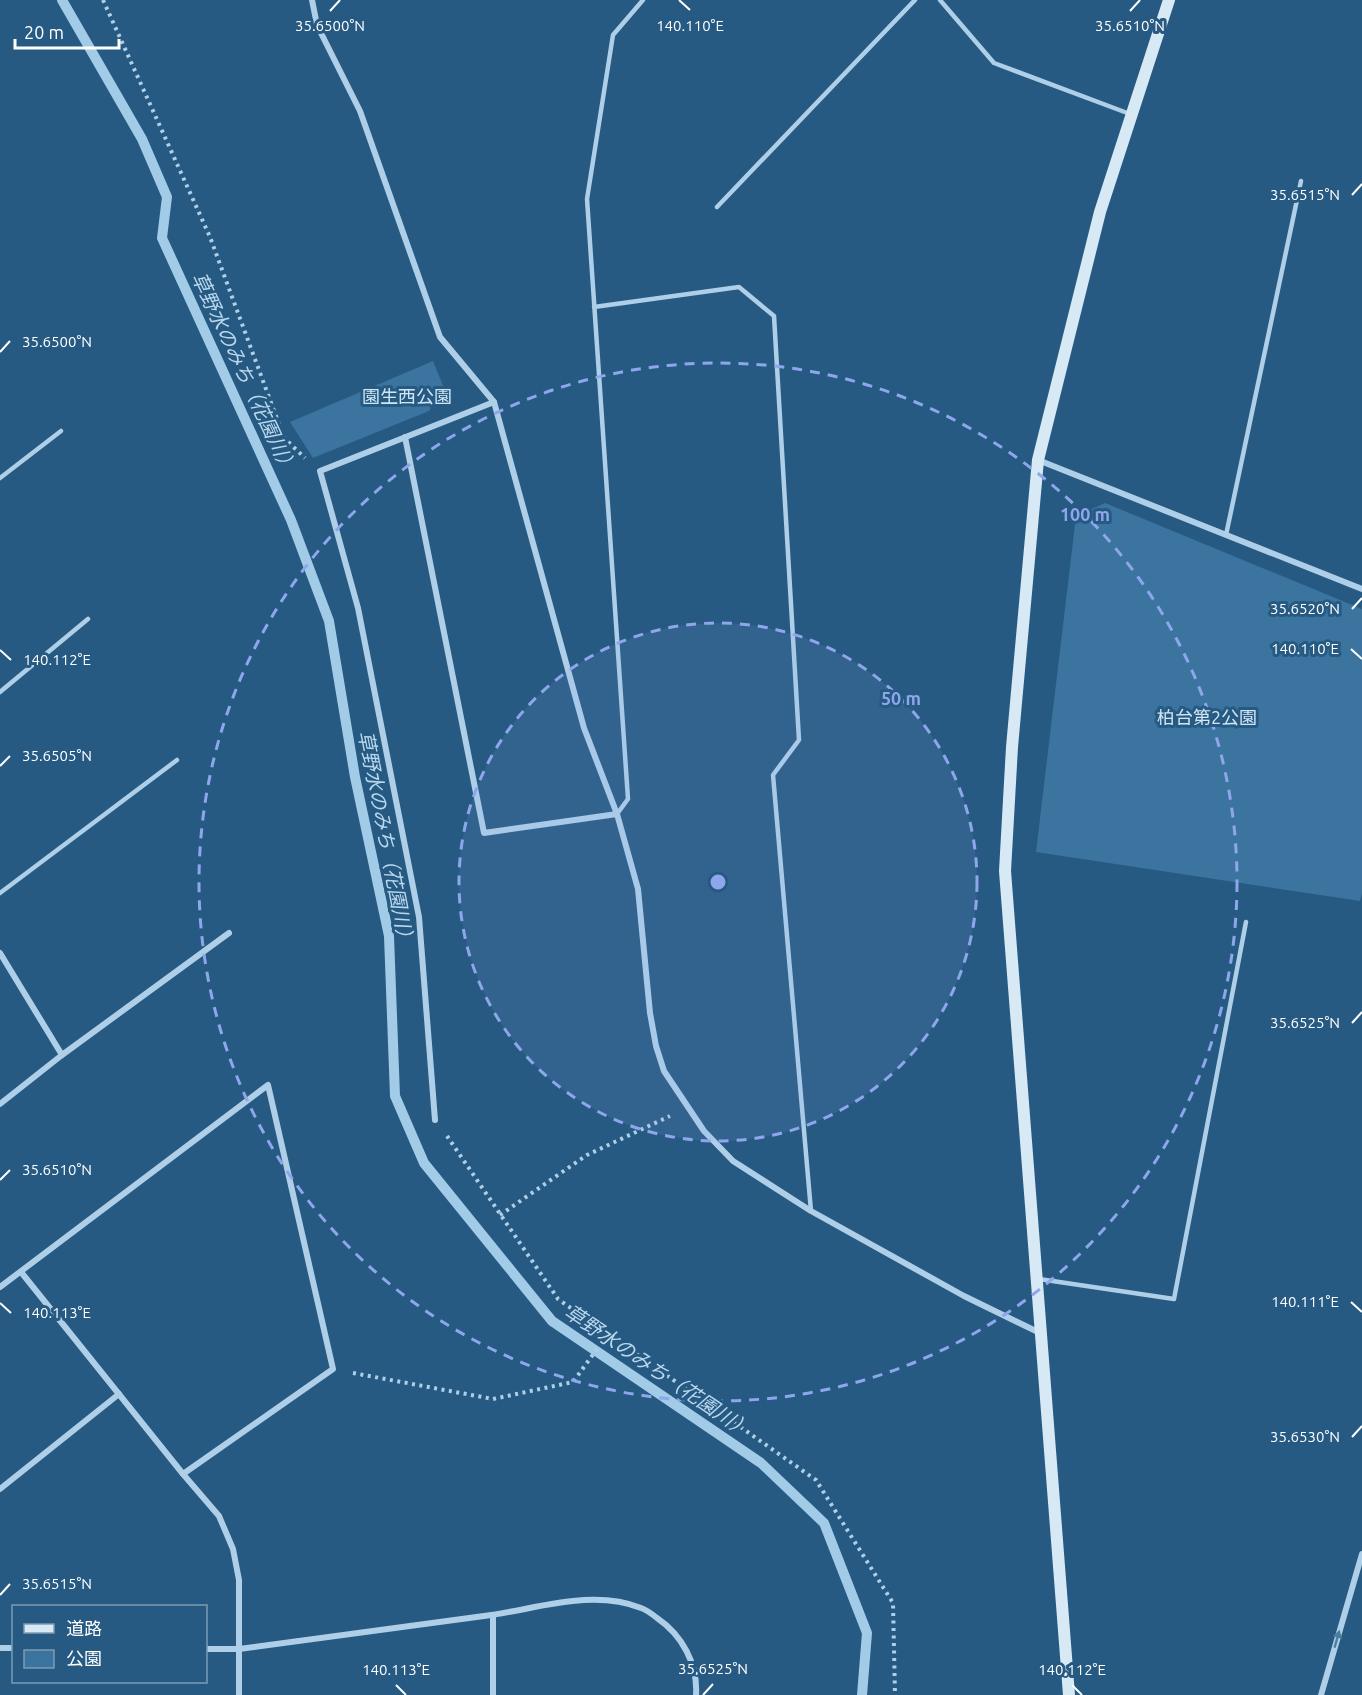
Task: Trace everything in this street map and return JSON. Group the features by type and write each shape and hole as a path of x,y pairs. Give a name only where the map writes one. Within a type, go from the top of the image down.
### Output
{"street":[{"path":"312,0 317,25 360,111 440,337 494,402 584,728 616,814 638,889 650,1013 656,1046 664,1071 704,1131 733,1161 812,1211 964,1296 1041,1334"},
{"path":"1069,1695 1005,871 1012,747 1038,460 1100,212 1169,0"},
{"path":"435,1120 419,917 358,608 320,471 494,402"},
{"path":"405,437 484,833 616,814"},
{"path":"1038,460 1362,589"},
{"path":"0,1104 62,1055 229,933"},
{"path":"0,953 62,1055"},
{"path":"0,1287 268,1085 333,1369 183,1474"},
{"path":"21,1272 219,1516 233,1549 239,1581 239,1695"},
{"path":"0,1489 119,1394"},
{"path":"1321,1695 1362,1554"},
{"path":"207,1649 239,1649 493,1615 580,1600 614,1601 643,1608 670,1627 687,1650 697,1679 696,1695"},
{"path":"493,1615 493,1695"}],"lane":[{"path":"616,814 628,799 587,199 613,35 643,0"},
{"path":"717,207 915,0"},
{"path":"940,0 994,63 1132,115"},
{"path":"1226,535 1301,181"},
{"path":"594,307 739,286 774,316 799,740 773,775 812,1211"},
{"path":"0,478 61,431"},
{"path":"0,692 88,620"},
{"path":"0,893 177,760"},
{"path":"1036,1278 1174,1299 1246,922"}],"path":[{"path":"103,0 210,237 284,438 320,471"},
{"path":"500,1215 588,1155 687,1107"},
{"path":"435,1120 558,1299 816,1480 893,1603 895,1695"},
{"path":"333,1369 493,1399 573,1382 608,1334"}],"green space":[{"name":"園生西公園","path":"433,361 444,388 429,411 313,458 290,422"},
{"name":"柏台第2公園","path":"1105,503 1362,609 1362,893 1360,901 1036,852 1076,516"}],"waterway":[{"name":"草野水のみち（花園川）","path":"62,0 142,139 167,197 162,238 291,520 329,621 355,777 389,936 395,1096 424,1163 552,1321 761,1463 824,1523 867,1633 862,1695"}]}
